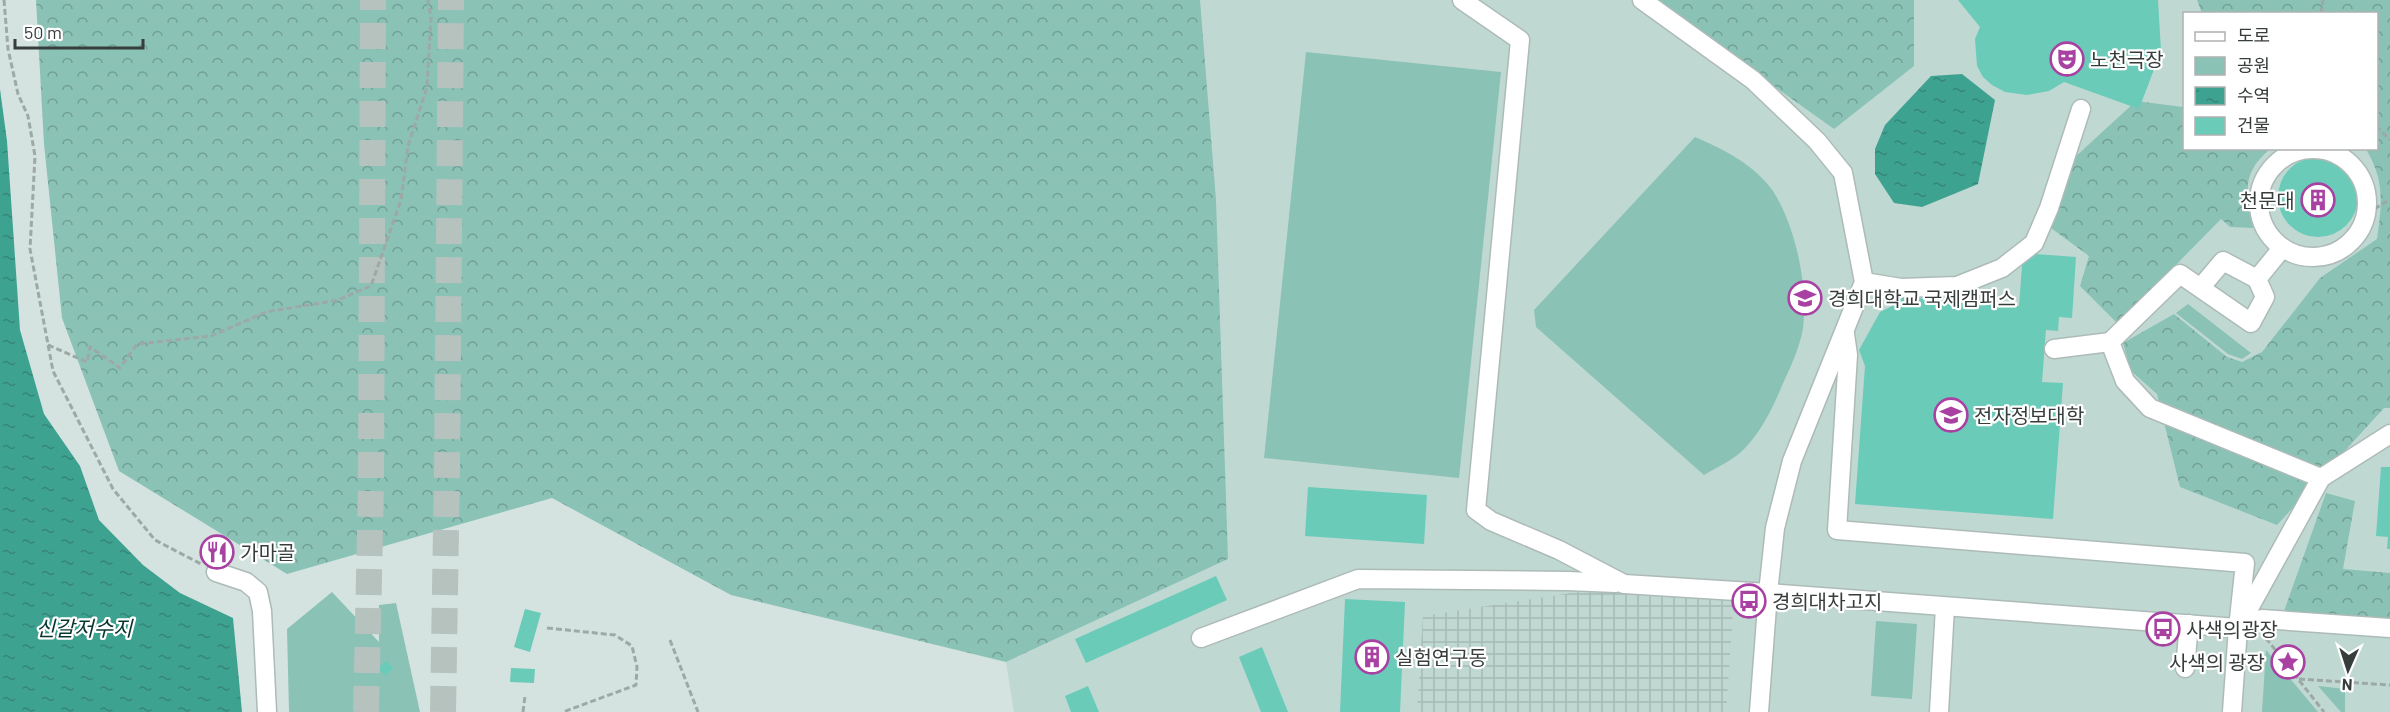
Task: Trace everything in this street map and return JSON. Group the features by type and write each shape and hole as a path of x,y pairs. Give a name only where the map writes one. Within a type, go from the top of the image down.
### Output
{"street":[{"path":"1462,0 1520,40 1476,510 1491,521 1559,550 1624,584"},
{"path":"1642,0 1754,81 1817,141 1843,173 1864,282 1792,461 1775,528 1759,712"},
{"path":"1864,282 1901,288 1957,286 2002,268 2034,243 2049,208 2081,109"},
{"path":"2299,150 2285,156 2271,168 2262,183 2258,200 2260,218 2268,234 2278,246 2296,255 2314,258 2332,254 2348,245 2360,231 2367,214 2367,196 2362,178 2351,164 2336,153 2323,150"},
{"path":"2257,279 2279,252 2278,246"},
{"path":"2054,348 2110,342 2180,274 2251,323 2265,297 2257,279 2223,261 2201,287"},
{"path":"1845,332 1848,355 1837,530 2245,563 2232,712"},
{"path":"2110,342 2125,381 2150,408 2321,478"},
{"path":"2238,628 2321,478 2390,434"},
{"path":"216,572 246,582 258,592 262,611 267,712"},
{"path":"1201,638 1358,579 1568,581 1768,593 2238,628 2262,619 2390,628"},
{"path":"1939,712 1945,607"},
{"path":"2185,668 2188,624"}],"path":[{"path":"4,0 8,49 18,94 28,117 34,156 30,249 53,371 113,489 156,540 216,572"},
{"path":"48,345 87,362 90,347 120,368 137,344 211,336 266,312 338,300 371,286 401,200 408,146 428,87 431,18 428,0"},
{"path":"2378,128 2390,140"},
{"path":"2367,214 2390,199"},
{"path":"548,628 615,635 632,646 637,667 636,685 563,712"},
{"path":"2260,630 2324,712"},
{"path":"670,640 698,712"},
{"path":"2299,679 2390,685"},
{"path":"523,712 525,696"}],"shaded area":[{"name":"경희대학교 국제캠퍼스","path":"1189,0 2326,0 2333,12 2183,12 2183,150 2378,150 2378,133 2390,45 2390,712 1014,712 1006,662 1228,559"},
{"path":"1590,590 1734,600 1726,712 1417,712 1423,616"}],"green space":[{"path":"36,0 1200,0 1216,200 1228,559 1006,662 731,595 552,498 287,574 119,471 62,318 44,144"},
{"path":"1653,0 1914,0 1914,66 1834,129"},
{"path":"2197,0 2390,0 2390,408 2384,408 2277,525 2180,487 2157,394 2131,371 2123,343 2174,314 2227,357 2242,362 2262,352 2320,278 2377,239 2381,193 2376,172 2366,150 2378,150 2378,12 2202,12"},
{"path":"1306,52 1501,72 1459,478 1264,458"},
{"path":"2136,101 2183,107 2183,150 2269,150 2254,168 2248,185 2253,228 2230,227 2221,219 2116,322 2080,286 2089,256 2051,228 2074,158"},
{"path":"1695,137 1748,166 1773,191 1794,239 1804,294 1803,328 1799,343 1791,366 1766,419 1742,451 1704,475 1536,327 1534,310"},
{"path":"2188,304 2251,353 2242,359 2228,354 2176,313"},
{"path":"2326,493 2355,501 2343,569 2390,573 2390,619 2284,611"},
{"path":"332,592 379,642 379,605 396,603 420,712 289,712 287,629"},
{"path":"1876,621 1917,624 1912,699 1871,696"},
{"path":"2266,650 2318,712 2262,712"},
{"path":"2318,686 2345,689 2345,712 2341,712"}],"water":[{"path":"1962,74 1995,100 1978,184 1922,207 1894,203 1875,174 1875,149 1885,125 1931,76"},
{"name":"신갈저수지","path":"0,89 7,141 20,330 44,414 80,466 99,520 143,565 180,593 233,618 242,712 0,712"}],"building":[{"name":"노천극장","path":"1958,0 2158,0 2161,51 2139,109 2064,82 2049,91 2027,95 2005,92 1992,85 1983,77 1977,66 1975,39 1980,27"},
{"name":"천문대","path":"2318,157 2333,160 2346,169 2355,182 2358,197 2355,212 2346,225 2333,234 2318,237 2303,234 2290,225 2281,212 2278,197 2281,182 2290,169 2303,160"},
{"name":"전자정보대학","path":"2023,253 2076,257 2072,318 2059,317 2058,331 2046,330 2042,382 2063,383 2053,519 1855,504 1865,366 1859,350 1880,312 1892,306 1893,296 2019,306"},
{"path":"2381,467 2390,467 2390,549 2387,549 2388,537 2376,536"},
{"path":"1308,487 1427,495 1424,544 1305,536"},
{"name":"가마골","path":"206,542 229,545 227,562 204,559"},
{"path":"1216,576 1227,600 1086,663 1075,639"},
{"name":"실험연구동","path":"1345,599 1405,602 1400,712 1340,712"},
{"path":"525,609 541,613 530,652 514,647"},
{"path":"1262,647 1288,712 1261,712 1239,657"},
{"path":"387,661 393,668 385,676 378,668"},
{"path":"511,668 535,669 534,683 510,682"},
{"path":"1088,686 1099,712 1071,712 1065,696"}],"tunnel":[{"path":"366,712 371,487 373,0"},
{"path":"443,712 451,0"}],"place":[{"name":"노천극장","path":"2067,59"},
{"name":"천문대","path":"2318,200"},
{"name":"경희대학교 국제캠퍼스","path":"1805,298"},
{"name":"전자정보대학","path":"1951,415"},
{"name":"가마골","path":"217,552"},
{"name":"경희대차고지","path":"1749,601"},
{"name":"사색의광장","path":"2163,629"},
{"name":"실험연구동","path":"1372,657"},
{"name":"사색의 광장","path":"2288,662"}]}
